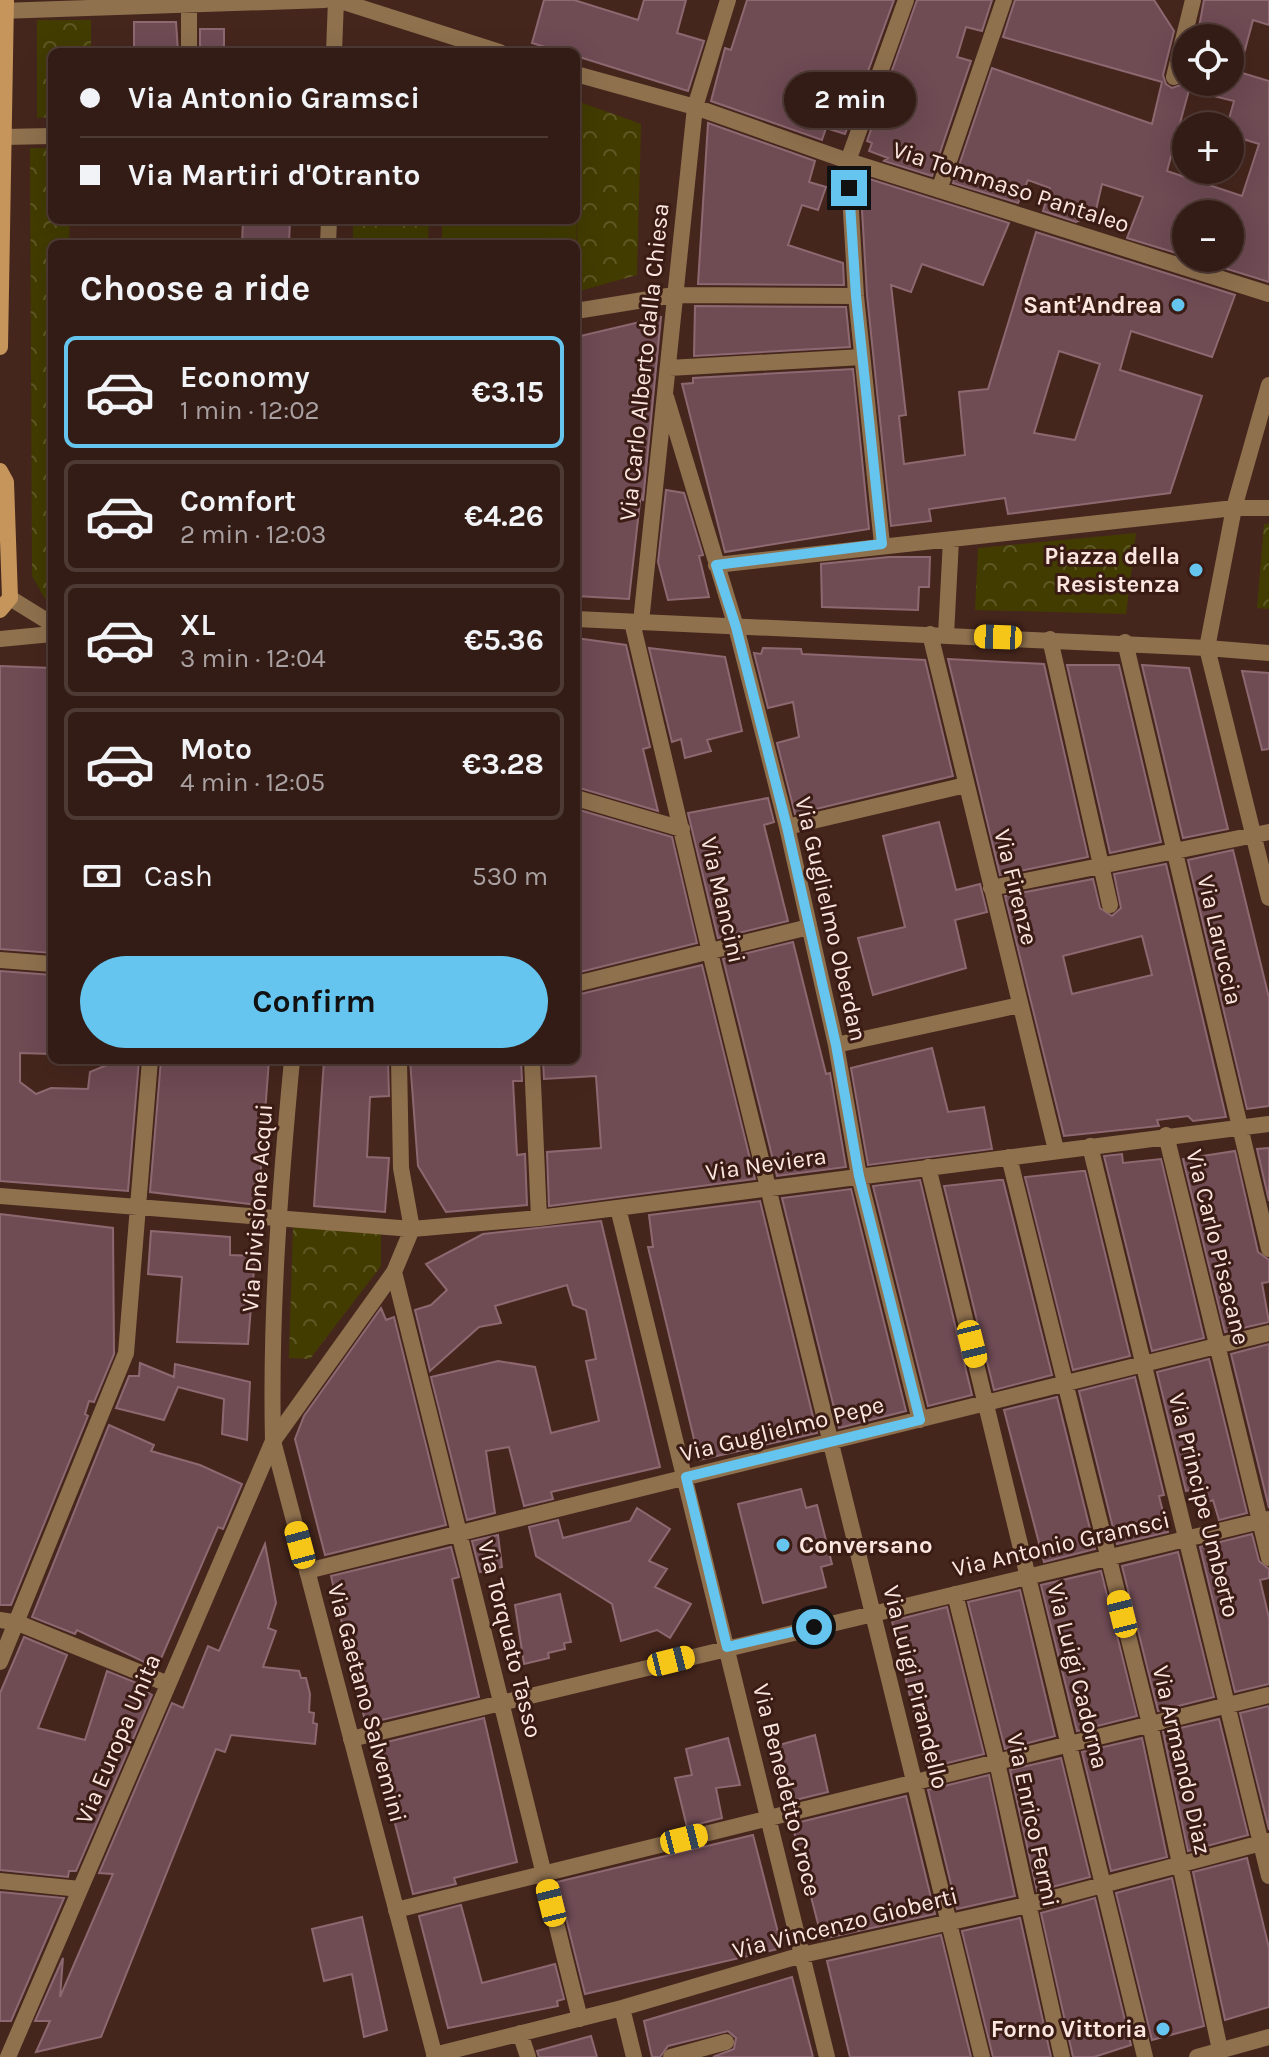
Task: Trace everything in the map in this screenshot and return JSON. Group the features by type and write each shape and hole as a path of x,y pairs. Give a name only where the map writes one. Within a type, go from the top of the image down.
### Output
{"main road":[{"path":"0,347 4,7"},
{"path":"0,471 6,482 5,604"}],"street":[{"path":"4,7 189,6 325,0"},
{"path":"334,48 336,0 487,48"},
{"name":"Via Carlo Alberto dalla Chiesa","path":"636,622 666,397 695,107 728,0"},
{"path":"882,544 856,296 848,161 906,0"},
{"path":"939,190 1004,0"},
{"path":"1187,24 1193,0"},
{"path":"189,6 189,48"},
{"name":"Via Tommaso Pantaleo","path":"580,75 695,107 848,161 1269,294"},
{"path":"2,148 48,137"},
{"path":"580,310 674,295 856,296"},
{"path":"669,368 862,357"},
{"path":"1269,385 1234,508 1207,648 1261,832 1269,898"},
{"name":"Via Guglielmo Oberdan","path":"666,397 736,627 787,827 836,1045 859,1176"},
{"path":"716,565 882,544 951,540 1234,508 1269,508"},
{"name":"Via Firenze","path":"951,540 938,635 966,785 1056,1150"},
{"path":"5,604 48,622"},
{"path":"580,619 1125,642 1269,653"},
{"name":"Via Mancini","path":"636,622 710,952 768,1189"},
{"path":"0,639 48,634"},
{"path":"1050,639 1110,905"},
{"name":"Via Laruccia","path":"1125,642 1269,1249"},
{"path":"787,827 966,785"},
{"path":"580,799 682,829"},
{"path":"991,888 1261,832"},
{"path":"580,983 809,927"},
{"path":"0,960 48,964"},
{"path":"836,1045 1020,1005"},
{"path":"0,1662 126,1353 150,1064"},
{"name":"Via Divisione Acqui","path":"271,1359 278,1217 292,1064"},
{"path":"273,1441 394,1272 412,1229 401,1168 399,1064"},
{"path":"532,1064 539,1218"},
{"name":"Via Neviera","path":"0,1196 412,1229 539,1218 1269,1124"},
{"name":"Via Carlo Pisacane","path":"1166,1135 1264,1521 1269,1558"},
{"name":"Via Principe Umberto","path":"1090,1146 1265,1842 1269,1876"},
{"name":"Via Armando Diaz","path":"1009,1157 1150,1724 1220,2050"},
{"name":"Via Luigi Cadorna","path":"928,1167 1145,2057"},
{"path":"859,1176 920,1420"},
{"name":"Via Luigi Pirandello","path":"768,1189 982,2057"},
{"name":"Via Benedetto Croce","path":"618,1208 827,2057"},
{"name":"Via Torquato Tasso","path":"394,1272 580,2019"},
{"name":"Via Guglielmo Pepe","path":"307,1571 1269,1333"},
{"name":"Via Gaetano Salvemini","path":"271,1359 273,1441 434,2056"},
{"name":"Via Europa Unita","path":"8,2057 273,1441"},
{"name":"Via Antonio Gramsci","path":"351,1739 1264,1521"},
{"name":"Via Enrico Fermi","path":"955,1594 997,1762 1062,2057"},
{"path":"0,1620 18,1623 168,1684"},
{"path":"396,1910 1269,1695"},
{"name":"Via Vincenzo Gioberti","path":"434,2056 622,2008 802,1955 1027,1905 1104,1882 1265,1842"},
{"path":"0,1881 80,1889"},
{"path":"622,2008 634,2057"},
{"path":"520,2033 528,2057"},
{"path":"1197,2057 1269,2037"},
{"path":"671,2057 726,2042"}],"green space":[{"path":"37,20 91,20 91,48 48,48 48,117 37,118"},
{"path":"580,102 641,124 637,275 580,291 580,240 577,240 577,224 580,224"},
{"path":"30,148 48,148 48,224 70,224 69,240 48,240 48,600 32,576"},
{"path":"353,224 429,224 428,240 353,240"},
{"path":"442,224 577,224 576,240 442,240"},
{"path":"1264,524 1269,524 1269,609 1257,608"},
{"path":"1136,533 1126,614 975,610 978,548"},
{"path":"293,1227 381,1234 381,1266 310,1359 289,1358"}],"building":[{"path":"544,0 574,0 638,20 644,0 686,0 677,33 704,41 688,91 580,57 580,48 549,48 532,43"},
{"path":"747,0 894,0 845,134 826,128 822,140 711,101 725,48 731,50"},
{"path":"917,0 992,0 982,31 966,27 957,57 971,61 932,176 884,161 888,158 869,151 872,143 867,141"},
{"path":"1015,0 1154,0 1172,28 1163,75 1166,84 1172,88 1172,96 1187,96 1183,112 1172,112 1172,153 1167,171 1172,173 1172,184 1206,184 1242,196 1259,144 1244,139 1244,112 1231,112 1234,101 1214,96 1244,96 1244,74 1269,81 1269,282 1237,272 1244,272 1244,200 1172,200 1172,252 1127,238 1143,197 1102,184 1095,214 1076,222 1043,211 1050,188 1028,180 1018,203 953,183 992,68 1152,124 1162,82 1003,37"},
{"path":"1204,0 1269,0 1269,25 1253,20 1244,53 1244,24 1200,24"},
{"path":"134,22 176,22 178,48 134,48"},
{"path":"200,29 224,29 224,48 200,48"},
{"path":"708,123 815,161 809,182 826,187 818,210 802,205 788,245 843,263 844,285 698,284"},
{"path":"860,176 1009,223 983,285 922,264 911,292 891,285 906,415 899,416 904,464 965,455 959,392 988,389 1036,232 1235,295 1212,357 1131,331 1120,370 1202,396 1170,493 1008,514 1005,498 929,509 931,521 891,526 867,295","holes":["1059,351 1100,364 1075,440 1034,433"]},
{"path":"243,224 290,224 289,240 242,240"},
{"path":"695,306 846,307 850,347 694,356"},
{"path":"661,317 643,501 641,493 629,599 580,596 580,336"},
{"path":"853,369 869,529 725,552 682,384 693,383 693,378"},
{"path":"666,490 684,493 703,555 699,556 709,597 668,600 658,562"},
{"path":"889,557 930,557 929,587 919,587 918,610 822,607 821,564"},
{"path":"580,639 626,645 650,747 643,749 658,811 580,788"},
{"path":"649,648 725,657 742,731 707,740 711,751 685,758 681,739 672,742"},
{"path":"763,648 801,649 802,654 925,660 953,776 795,814 777,743 799,737 793,702 768,708 754,653 761,654"},
{"path":"948,659 1044,664 1088,857 1000,875"},
{"path":"1067,665 1119,665 1161,842 1110,853"},
{"path":"1142,665 1189,668 1228,829 1183,838"},
{"path":"0,666 48,668 48,953 0,949"},
{"path":"1242,671 1269,673 1269,749 1262,750"},
{"path":"768,798 774,822 764,825 788,921 718,938 688,813"},
{"path":"580,810 672,837 697,943 580,972"},
{"path":"939,822 956,890 980,884 987,912 955,920 966,968 873,995 858,938 905,927 883,836"},
{"path":"1233,850 1269,998 1269,1106 1247,1109 1188,860"},
{"path":"1166,864 1226,1117 1193,1121 1188,1116 1157,1120 1159,1126 1064,1136 1005,896 1093,879 1100,908 1112,916 1121,908 1114,874","holes":["1142,936 1152,975 1072,994 1063,956"]},
{"path":"793,942 826,1074 830,1073 846,1167 777,1176 723,959"},
{"path":"702,965 755,1179 549,1206 547,1152 601,1148 596,1076 544,1079 543,1064 580,1064 580,994"},
{"path":"0,971 48,975 48,1054 20,1053 20,1082 36,1094 51,1088 88,1089 90,1072 109,1064 139,1064 128,1191 0,1181"},
{"path":"932,1048 948,1112 984,1107 992,1149 868,1165 851,1068"},
{"path":"161,1064 269,1064 258,1205 150,1192"},
{"path":"324,1064 388,1064 389,1096 370,1097 367,1157 389,1158 385,1212 314,1206"},
{"path":"410,1064 521,1064 522,1081 513,1081 517,1155 525,1154 527,1205 446,1212 418,1166"},
{"path":"1269,1148 1269,1201 1257,1149"},
{"path":"1235,1151 1258,1252 1269,1260 1269,1282 1262,1283 1269,1322 1225,1332 1183,1159"},
{"path":"1122,1154 1123,1163 1161,1159 1204,1338 1152,1351 1104,1156"},
{"path":"1085,1171 1130,1356 1073,1370 1025,1177"},
{"path":"920,1180 972,1395 928,1406 873,1186"},
{"path":"1003,1180 1052,1375 994,1390 944,1186"},
{"path":"851,1189 906,1411 839,1428 782,1198"},
{"path":"760,1201 817,1433 699,1460 648,1247 653,1247 649,1215"},
{"path":"0,1214 113,1228 114,1354 94,1402 89,1401 85,1414 88,1416 11,1605 0,1605"},
{"path":"601,1221 660,1467 551,1492 553,1499 524,1506 509,1447 486,1451 495,1513 467,1520 431,1377 498,1361 535,1367 551,1433 599,1421 586,1361 596,1359 586,1310 573,1305 567,1285 495,1306 501,1323 479,1327 430,1371 415,1310 431,1305 447,1290 426,1264 483,1234"},
{"path":"151,1231 230,1237 230,1255 255,1256 248,1344 177,1342 182,1277 148,1274"},
{"path":"381,1308 386,1320 394,1317 446,1525 325,1555 295,1439 304,1416"},
{"path":"1269,1344 1269,1508 1231,1354"},
{"path":"1209,1359 1247,1513 1219,1520 1213,1500 1207,1502 1202,1487 1186,1491 1157,1372"},
{"path":"140,1363 174,1377 175,1364 250,1382 247,1440 222,1434 224,1399 178,1387 164,1420 116,1408 129,1376 139,1376"},
{"path":"1135,1377 1164,1495 1159,1496 1168,1532 1117,1544 1079,1391"},
{"path":"1057,1397 1095,1549 1044,1562 1004,1410"},
{"path":"109,1425 154,1445 151,1451 200,1465 242,1484 223,1529 218,1527 157,1668 77,1630 75,1634 32,1617"},
{"path":"801,1489 806,1508 817,1505 832,1564 821,1567 826,1587 763,1603 738,1504"},
{"path":"637,1508 670,1529 649,1561 667,1569 655,1587 691,1604 670,1638 657,1630 621,1641 612,1604 536,1556 529,1527 558,1520 563,1538 630,1521"},
{"path":"1252,1534 1259,1561 1269,1569 1269,1578 1260,1580 1269,1618 1269,1684 1235,1692 1200,1547"},
{"path":"498,1535 502,1567 480,1572 472,1541"},
{"path":"265,1544 276,1603 268,1628 276,1631 263,1667 299,1671 301,1678 306,1678 310,1694 309,1712 314,1713 313,1723 317,1724 315,1744 231,1735 225,1752 216,1749 101,2037 36,2052 50,2021 35,2021 63,1958 60,1997 113,1874 99,1873 172,1703 183,1708 208,1646 219,1651"},
{"path":"451,1547 459,1577 452,1579 479,1697 369,1723 365,1721 331,1576"},
{"path":"1178,1552 1214,1697 1158,1711 1122,1566"},
{"path":"1101,1571 1137,1716 1077,1731 1041,1585"},
{"path":"1020,1590 1055,1736 1005,1749 968,1602"},
{"path":"560,1594 571,1642 564,1643 565,1649 548,1653 549,1658 524,1664 515,1605"},
{"path":"947,1607 984,1754 927,1768 892,1621"},
{"path":"24,1637 67,1655 38,1728 85,1740 107,1671 149,1688 147,1692 152,1695 76,1871 69,1871 68,1877 0,1870 0,1693"},
{"path":"1269,1706 1269,1830 1240,1713"},
{"path":"484,1718 517,1862 454,1878 456,1884 413,1894 375,1745"},
{"path":"1219,1719 1248,1835 1188,1851 1163,1732"},
{"path":"815,1735 828,1792 787,1802 772,1747"},
{"path":"728,1738 740,1785 716,1788 722,1818 687,1827 675,1778 692,1775 686,1749"},
{"path":"1142,1738 1167,1857 1111,1871 1082,1752"},
{"path":"1061,1758 1090,1877 1037,1891 1010,1770"},
{"path":"989,1775 1015,1896 957,1909 928,1790"},
{"path":"906,1796 935,1914 822,1939 792,1824"},
{"path":"753,1835 782,1948 585,1994 557,1882"},
{"path":"1247,1858 1269,1948 1269,2007 1225,2020 1193,1872"},
{"path":"1172,1878 1204,2026 1152,2040 1116,1893"},
{"path":"0,1892 64,1898 11,2021 0,2021"},
{"path":"1095,1898 1131,2045 1094,2057 1073,2057 1041,1913"},
{"path":"461,1905 482,1983 555,1964 564,1999 557,2001 558,2006 448,2028 419,1916"},
{"path":"362,1917 387,2030 364,2037 352,1974 324,1981 312,1929"},
{"path":"1020,1918 1051,2057 993,2057 962,1931"},
{"path":"941,1935 971,2057 850,2057 827,1961"},
{"path":"792,1977 813,2057 713,2057 734,2049 736,2038 728,2031 668,2046 660,2057 652,2057 644,2021"},
{"path":"591,2036 597,2057 539,2057 537,2051"}],"place":[{"name":"Sant'Andrea","path":"1178,305"},
{"name":"Piazza della Resistenza","path":"1196,570"},
{"name":"Conversano","path":"783,1545"},
{"name":"Forno Vittoria","path":"1163,2029"}],"route":[{"path":"814,1627 727,1647 686,1477 920,1420 859,1176 836,1045 787,827 736,627 716,565 882,544 856,296 849,188"}]}
